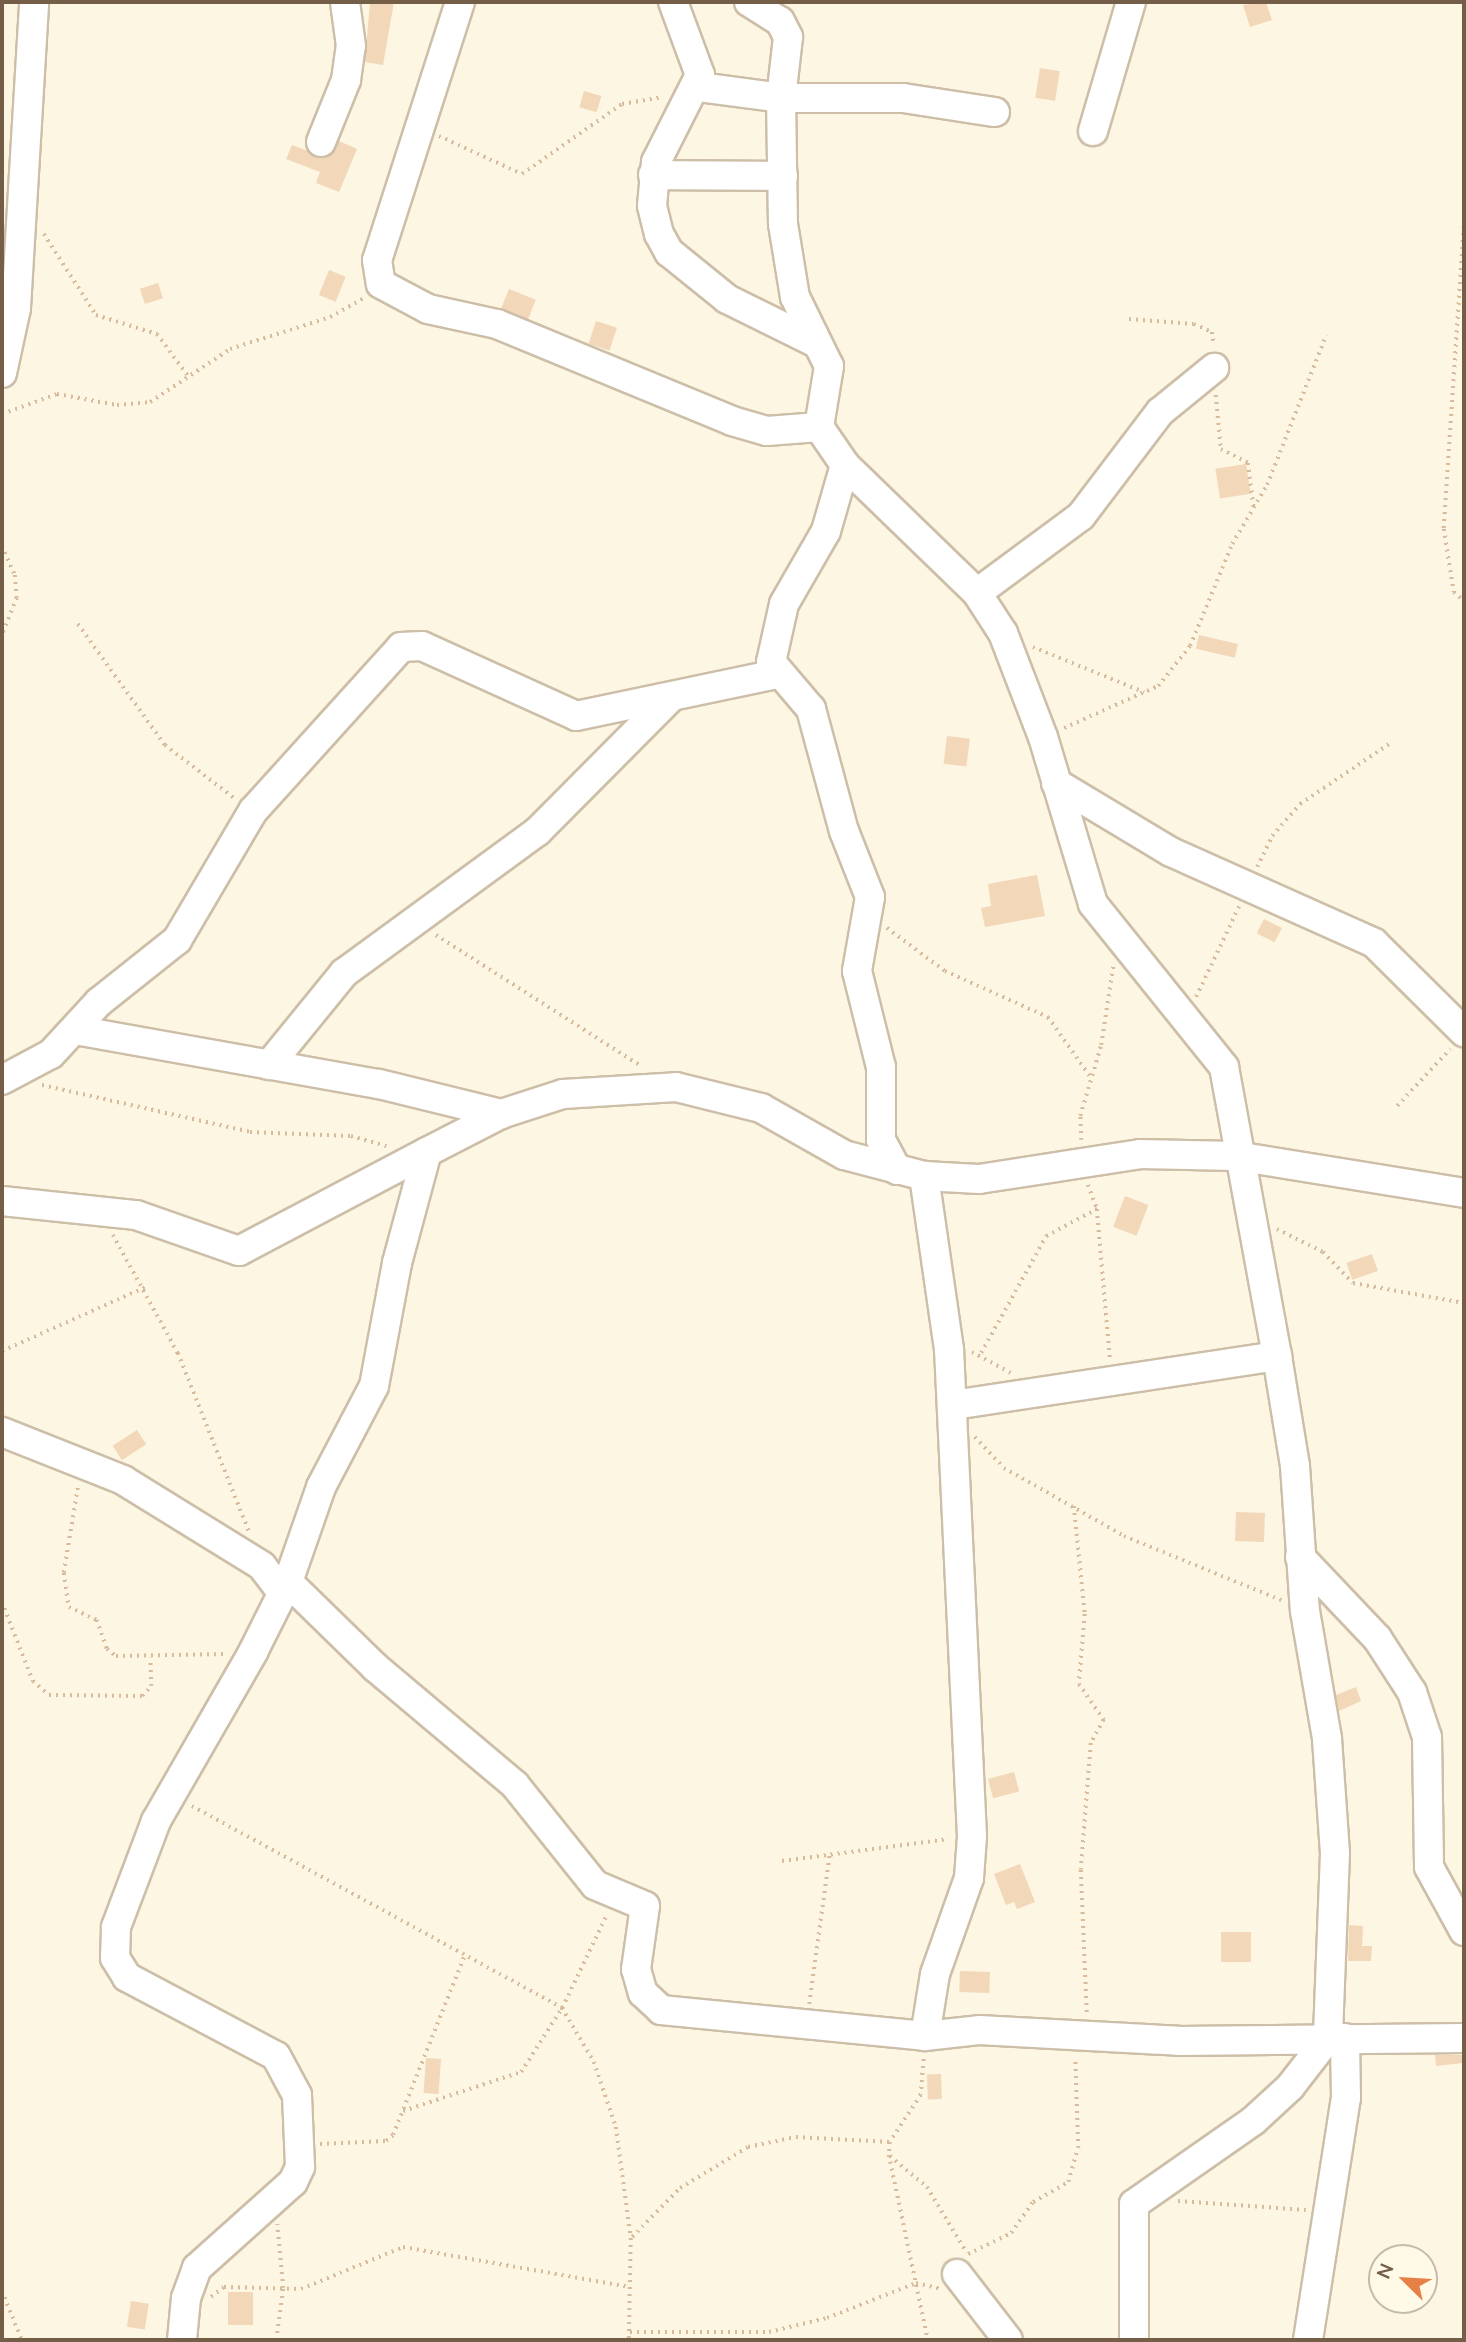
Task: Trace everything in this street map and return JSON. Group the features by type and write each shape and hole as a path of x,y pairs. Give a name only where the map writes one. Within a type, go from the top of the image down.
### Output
{"street":[{"path":"2,373 16,308 15,216 34,2"},
{"path":"321,142 346,80 351,46 345,2"},
{"path":"460,2 377,260 382,284 428,309 497,324 732,421 767,431 819,427"},
{"path":"673,2 697,58 696,92 653,175 652,206 669,252 727,299 816,343"},
{"path":"749,2 787,27 780,98 787,264 816,343 829,366 819,427 845,465 977,593 1003,633 1043,737 1093,904 1187,1015 1224,1067 1236,1156 1277,1356 1295,1466 1305,1611 1321,1677 1335,1853 1336,2038 1346,2098 1308,2340"},
{"path":"1093,131 1131,2"},
{"path":"696,92 780,98 903,98 995,112"},
{"path":"653,175 783,176"},
{"path":"977,593 1081,516 1160,412 1214,368"},
{"path":"845,465 826,531 779,618 771,662 777,674 799,692 821,734 870,907 857,971 881,1067 881,1140 910,1173 949,1349 972,1836 969,1878 935,1974 925,2036"},
{"path":"2,1080 32,1068 75,1030 99,1002 177,940 253,811 401,647 422,646 576,716 669,699 777,674"},
{"path":"269,1065 344,973 538,831 669,699"},
{"path":"1056,783 1145,839 1250,882 1374,943 1460,1038"},
{"path":"75,1030 269,1065 501,1114"},
{"path":"2,1201 100,1216 160,1221 239,1251 501,1114 563,1094 676,1087 761,1108 844,1155 910,1173 979,1179 1082,1166 1140,1154 1236,1156 1464,1193"},
{"path":"183,2330 197,2268 270,2207 293,2182 300,2144 297,2095 276,2056 146,1992 115,1958 116,1927 132,1880 171,1798 253,1652 285,1587 321,1487 374,1386 423,1154"},
{"path":"953,1409 1277,1356"},
{"path":"2,1432 96,1465 262,1566 375,1667 515,1785 586,1876 645,1906 636,1969 651,2003 678,2015 925,2036 979,2030 1080,2036 1464,2038"},
{"path":"1300,1557 1377,1638 1412,1692 1427,1737 1429,1867 1464,1931"},
{"path":"1134,2340 1133,2204 1253,2122 1336,2038"},
{"path":"962,2264 1008,2340"}],"path":[{"path":"421,128 522,174 622,104 696,92"},
{"path":"15,216 96,315 156,334 189,377"},
{"path":"1464,226 1444,529 1454,592 1464,601"},
{"path":"2,414 57,394 134,405 189,377 230,349 330,317 382,284"},
{"path":"1043,737 1158,686 1190,646 1232,544 1267,485 1326,335"},
{"path":"2,546 15,575 17,598 2,635"},
{"path":"78,624 165,745 253,811"},
{"path":"1003,633 1144,692"},
{"path":"1187,1015 1250,882 1284,820 1392,742"},
{"path":"870,907 918,954 1048,1017 1091,1077"},
{"path":"414,920 644,1068"},
{"path":"1111,953 1105,1024 1080,1116 1082,1166 1097,1209 1111,1384"},
{"path":"1397,1106 1460,1038"},
{"path":"32,1083 250,1132 351,1136 423,1154"},
{"path":"981,1353 1046,1236 1097,1209"},
{"path":"100,1216 146,1287 161,1330 215,1436 262,1566"},
{"path":"1251,1222 1288,1232 1322,1252 1353,1283 1464,1303"},
{"path":"2,1351 146,1287"},
{"path":"949,1349 981,1353 1024,1381 1032,1396"},
{"path":"953,1409 1004,1468 1154,1550 1305,1611"},
{"path":"77,1479 65,1600 72,1611 97,1620 110,1653 150,1658 253,1652"},
{"path":"629,2332 769,2332 827,2318 916,2283 944,2289 962,2264 1011,2233 1033,2202 1068,2182 1078,2148 1081,1870 1091,1743 1104,1720 1079,1684 1085,1614 1074,1506"},
{"path":"2,1602 33,1681 48,1695 142,1696 151,1686 150,1658"},
{"path":"171,1798 206,1811 464,1957 562,2008 594,2062 616,2127 631,2238 629,2340"},
{"path":"782,1861 830,1851 972,1836"},
{"path":"807,2027 830,1851"},
{"path":"403,2111 522,2072 562,2008 615,1892"},
{"path":"300,2144 386,2141 403,2111 464,1957"},
{"path":"925,2036 920,2095 890,2142 890,2155 928,2340"},
{"path":"631,2238 680,2188 748,2147 796,2137 890,2142"},
{"path":"890,2155 927,2187 962,2264"},
{"path":"1133,2204 1192,2200 1330,2213"},
{"path":"270,2207 283,2252 283,2288 276,2340"},
{"path":"183,2330 224,2287 283,2288 344,2276 403,2247 630,2287"},
{"path":"2,2291 22,2340"}],"building":[{"path":"370,2 394,2 383,65 365,62"},
{"path":"1266,2 1272,20 1250,27 1243,5"},
{"path":"1040,68 1060,71 1055,101 1035,98"},
{"path":"584,91 601,96 597,112 579,107"},
{"path":"339,141 357,149 339,192 316,183 320,172 286,159 292,145 326,158"},
{"path":"329,270 346,277 336,302 319,295"},
{"path":"158,283 163,298 145,304 140,289"},
{"path":"509,289 536,300 528,319 501,308"},
{"path":"596,321 617,328 610,351 589,344"},
{"path":"1246,464 1251,494 1220,498 1215,469"},
{"path":"1199,635 1238,644 1235,658 1196,649"},
{"path":"947,736 970,739 966,767 944,764"},
{"path":"1037,875 1045,916 985,927 981,908 991,906 988,884"},
{"path":"1264,919 1282,928 1275,942 1257,933"},
{"path":"1125,1196 1148,1205 1137,1236 1113,1227"},
{"path":"1372,1254 1378,1271 1352,1280 1346,1263"},
{"path":"137,1430 146,1444 122,1460 113,1446"},
{"path":"1236,1512 1265,1513 1264,1542 1235,1541"},
{"path":"1356,1687 1361,1701 1339,1711 1336,1695"},
{"path":"1014,1772 1019,1791 993,1798 988,1779"},
{"path":"1020,1864 1035,1902 1017,1909 1014,1902 1006,1905 994,1874"},
{"path":"1349,1925 1363,1926 1362,1946 1372,1946 1371,1961 1348,1961"},
{"path":"1221,1932 1251,1932 1251,1962 1221,1962"},
{"path":"960,1971 990,1972 989,1993 959,1992"},
{"path":"1435,2055 1462,2055 1463,2063 1436,2066"},
{"path":"426,2058 441,2059 439,2094 424,2093"},
{"path":"927,2074 941,2074 942,2099 928,2099"},
{"path":"228,2292 253,2292 253,2325 228,2325"},
{"path":"131,2301 149,2304 145,2329 127,2327"}]}
